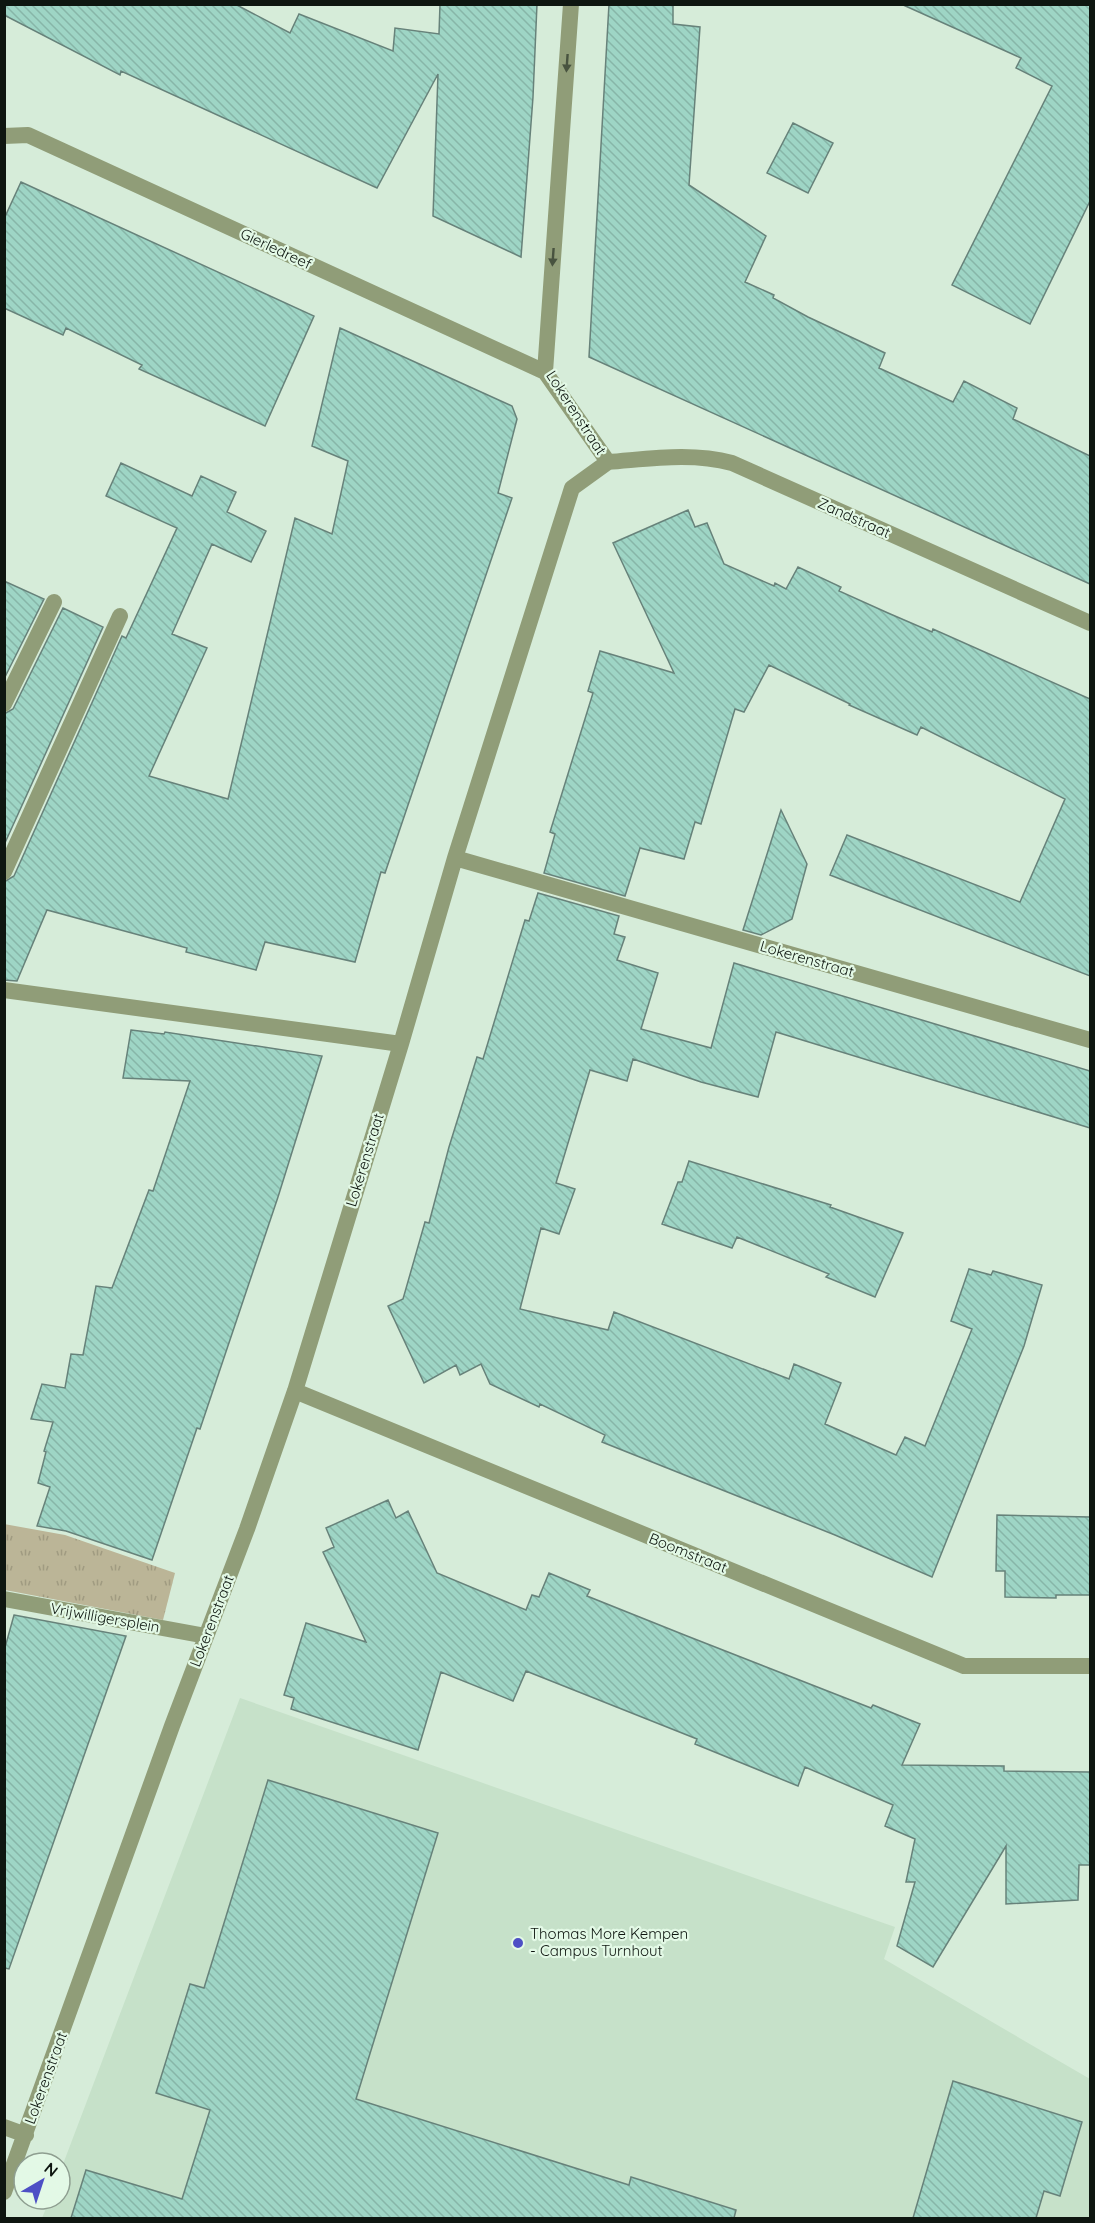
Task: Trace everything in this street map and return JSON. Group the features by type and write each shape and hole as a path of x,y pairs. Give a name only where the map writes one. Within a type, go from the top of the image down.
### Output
{"street":[{"name":"Lokerenstraat","path":"4,2192 247,1529 295,1391 455,858 572,488 608,462 545,372 571,4"},
{"name":"Gierledreef","path":"4,136 28,135 545,372"},
{"name":"Zandstraat","path":"608,462 688,456 713,458 732,463 1090,623"},
{"path":"4,704 54,603"},
{"path":"4,872 120,616"},
{"name":"Lokerenstraat","path":"455,858 1090,1040"},
{"path":"4,990 401,1044"},
{"name":"Boomstraat","path":"295,1391 964,1666 1090,1666"},
{"name":"Vrijwilligersplein","path":"4,1599 206,1636"},
{"path":"4,2127 26,2135"}],"shaded area":[{"name":"Thomas More Kempen - Campus Turnhout","path":"240,1698 895,1927 884,1959 1090,2079 1090,2218 42,2218 45,2211 72,2211 72,2151 68,2151"}],"green space":[{"path":"4,1524 65,1535 175,1573 163,1620 5,1590"}],"building":[{"path":"4,4 235,4 290,33 299,14 393,51 395,28 439,34 440,4 537,4 533,97 521,257 433,216 438,74 377,188 121,71 120,75 4,15"},
{"path":"609,4 673,4 673,24 700,27 689,185 766,236 745,282 774,295 773,298 808,317 885,353 879,368 953,402 964,381 1017,408 1013,419 1090,456 1090,584 589,357"},
{"path":"901,4 1090,4 1090,201 1030,324 952,285 1052,86 1016,68 1021,58"},
{"path":"793,123 833,143 808,193 767,173"},
{"path":"21,182 314,316 265,426 139,369 142,365 66,328 63,335 4,308 4,219"},
{"path":"340,328 512,406 517,419 498,493 512,498 385,873 381,872 355,962 265,942 256,970 186,952 187,948 47,910 17,981 4,980 4,882 14,876 122,636 126,638 177,528 106,496 121,463 192,496 201,476 236,492 227,512 266,531 251,562 212,544 172,634 207,648 149,776 228,799 295,518 332,534 348,461 312,446"},
{"path":"688,510 695,527 707,523 724,564 786,589 798,567 841,587 839,591 932,632 933,629 1090,699 1090,976 830,875 847,835 1020,902 1065,799 921,727 917,735 849,705 769,665 744,712 735,709 701,824 695,822 684,859 640,848 625,896 544,873 555,834 550,832 593,693 588,691 600,651 674,673 613,543"},
{"path":"4,581 44,599 4,679"},
{"path":"63,608 103,627 4,845 4,714 13,709"},
{"path":"781,810 807,864 792,919 761,935 743,930"},
{"path":"538,893 619,916 614,934 625,937 617,960 658,973 641,1029 711,1048 734,963 1090,1071 1090,1128 776,1032 758,1097 701,1082 633,1059 627,1081 590,1070 556,1183 575,1189 559,1234 541,1228 520,1309 608,1330 614,1312 789,1379 794,1364 841,1383 825,1424 896,1455 905,1437 925,1446 972,1329 951,1321 969,1269 991,1275 993,1271 1042,1285 1024,1346 932,1577 835,1535 602,1442 605,1435 540,1404 539,1407 490,1384 481,1364 460,1375 456,1365 424,1383 388,1306 403,1299 425,1222 429,1223 449,1147 477,1057 483,1059 525,920 529,921"},
{"path":"131,1030 164,1034 165,1032 322,1056 278,1197 200,1429 197,1428 152,1560 66,1531 37,1526 50,1487 38,1483 46,1452 44,1451 53,1422 31,1419 42,1384 65,1388 71,1354 83,1355 96,1286 112,1288 149,1190 153,1191 190,1081 123,1078"},
{"path":"689,1161 831,1205 830,1207 903,1233 875,1297 826,1277 829,1274 737,1237 732,1248 662,1224 678,1182 682,1182"},
{"path":"388,1500 396,1518 408,1511 437,1573 526,1610 532,1595 539,1597 549,1573 590,1590 587,1596 871,1708 873,1705 920,1724 902,1765 1004,1766 1004,1771 1090,1772 1090,1865 1079,1865 1078,1900 1006,1904 1006,1846 933,1967 897,1946 915,1882 906,1882 915,1839 885,1826 893,1805 805,1767 798,1786 695,1744 697,1739 526,1671 513,1701 441,1672 418,1750 291,1709 294,1698 284,1695 306,1623 366,1642 323,1552 334,1547 326,1528"},
{"path":"997,1515 1090,1517 1090,1595 1056,1595 1056,1598 1005,1597 1005,1571 996,1571"},
{"path":"14,1615 126,1636 9,1969 4,1968 4,1651"},
{"path":"268,1780 438,1833 356,2099 629,2185 631,2177 736,2210 734,2218 71,2218 86,2170 182,2199 210,2110 156,2093 190,1984 204,1988"},
{"path":"953,2081 1082,2122 1060,2196 1044,2191 1036,2218 913,2218"}],"place":[{"name":"Thomas More Kempen - Campus Turnhout","path":"518,1943"}]}
